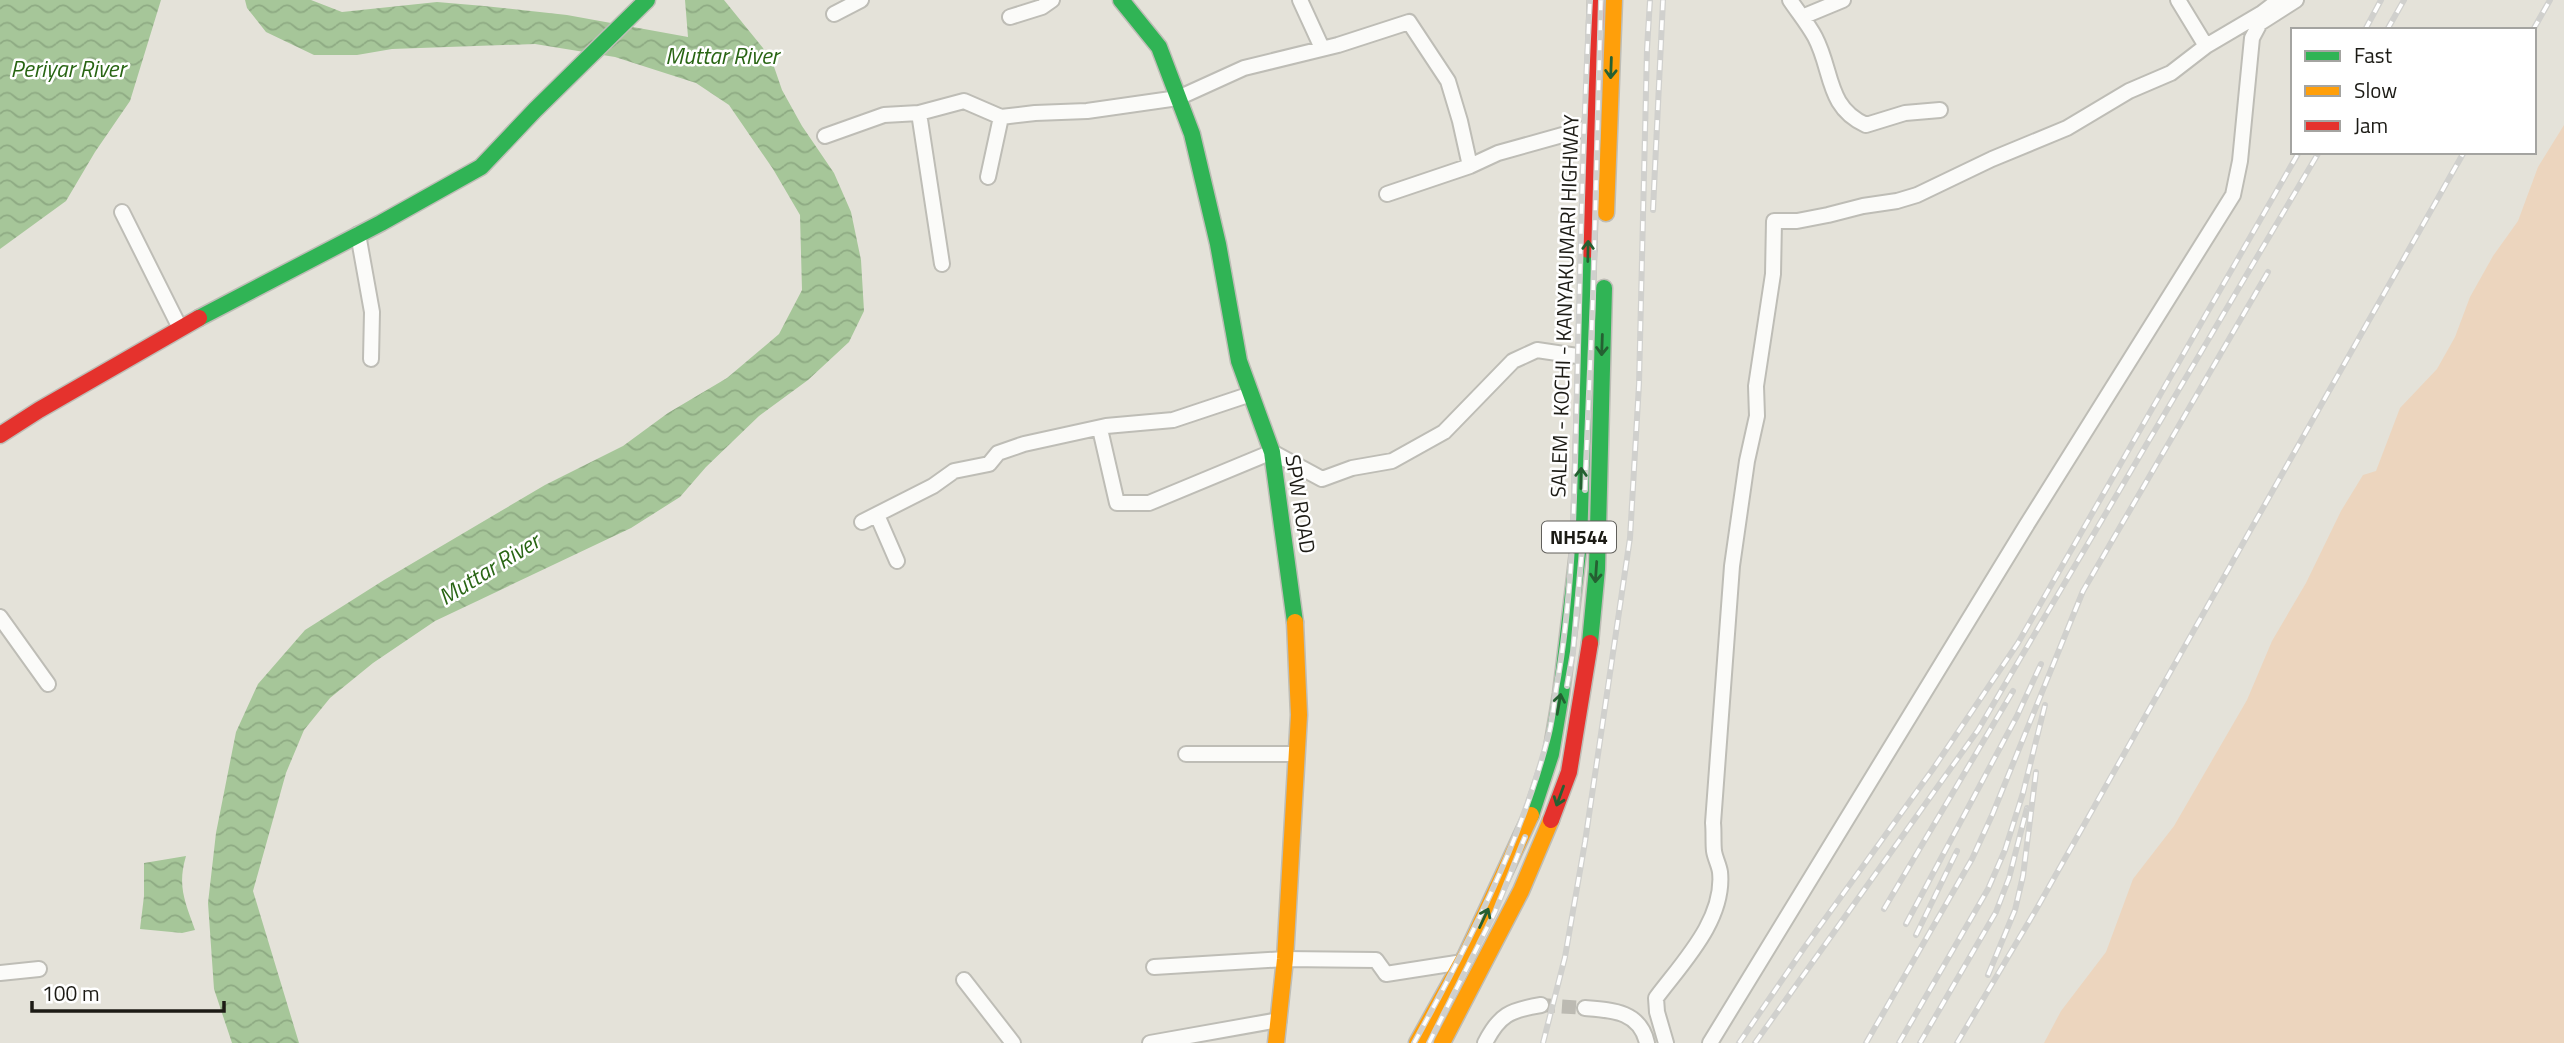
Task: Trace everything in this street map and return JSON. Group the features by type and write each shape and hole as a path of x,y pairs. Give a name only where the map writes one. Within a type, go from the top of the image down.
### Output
{"main road":[{"path":"0,435 180,328 481,167 647,0"},
{"name":"SPW ROAD","path":"1121,0 1159,47 1192,134 1218,244 1239,361 1272,452 1295,612 1298,715 1285,959 1276,1043"},
{"name":"SALEM - KOCHI - KANYAKUMARI HIGHWAY","path":"1417,1043 1463,962 1533,810 1551,754 1571,625 1579,544 1595,0"},
{"name":"SALEM - KOCHI - KANYAKUMARI HIGHWAY","path":"1605,225 1614,0"},
{"name":"SALEM - KOCHI - KANYAKUMARI HIGHWAY","path":"1442,1043 1521,891 1569,772 1589,655 1597,569 1604,265"}],"street":[{"path":"834,14 861,0"},
{"path":"1010,17 1042,7 1052,0"},
{"path":"1300,0 1322,48"},
{"path":"1790,0 1815,37 1841,108 1852,119 1866,125 1905,113 1940,110"},
{"path":"1801,17 1843,0"},
{"path":"2178,0 2206,46"},
{"path":"1666,1043 1656,998 1708,924 1718,896 1720,873 1714,852 1713,823 1732,566 1747,461 1757,416 1756,386 1773,274 1774,221 1828,215 1917,195 1992,159 2067,128 2129,91 2171,73 2206,46 2279,0"},
{"path":"1710,1043 2026,526 2233,195 2240,160 2252,38 2260,23 2296,0"},
{"path":"825,136 884,115 919,113 964,101 1001,117 1087,111 1178,98 1244,68 1338,45 1409,22 1448,81 1469,166"},
{"path":"919,113 942,264"},
{"path":"988,177 1001,117"},
{"path":"1387,194 1469,166 1498,153 1591,127"},
{"path":"122,212 180,328"},
{"path":"358,234 372,313 371,359"},
{"path":"1100,429 1117,503 1149,503 1272,452 1322,479 1352,468 1392,461 1444,432 1513,361 1537,350 1584,357"},
{"path":"862,522 933,486 954,471 989,464 998,453 1024,444 1106,426 1173,420 1251,394"},
{"path":"877,515 897,562"},
{"path":"0,617 48,684"},
{"path":"1186,754 1297,754"},
{"path":"1154,967 1285,959 1376,960 1386,974 1463,962"},
{"path":"0,973 39,969"},
{"path":"964,980 1013,1043"},
{"path":"1485,1043 1494,1025 1507,1014 1521,1008 1541,1005"},
{"path":"1585,1008 1614,1010 1627,1014 1637,1023 1647,1043"},
{"path":"1150,1043 1279,1020"}],"shaded area":[{"path":"2564,125 2564,1043 2044,1043 2061,1011 2106,952 2133,879 2174,826 2247,700 2272,641 2306,583 2341,511 2363,475 2376,471 2400,408 2437,369 2455,337 2470,297 2493,256 2518,221 2538,167"}],"water":[{"name":"Periyar River","path":"0,0 161,0 130,101 66,201 0,249"},
{"name":"Muttar River","path":"245,0 311,0 342,12 437,2 567,15 688,37 685,0 724,0 771,58 782,90 802,126 834,173 851,212 861,260 864,311 849,342 808,380 759,416 706,467 680,497 631,528 435,621 373,663 330,698 304,730 286,773 253,891 299,1043 232,1043 214,989 208,903 216,833 236,732 258,684 305,630 545,485 623,446 668,413 727,378 779,334 802,290 800,215 773,169 729,105 696,83 615,57 535,44 392,49 357,55 314,55 266,32 247,8"},
{"path":"186,856 182,885 195,930 182,933 140,929 144,863"}],"tunnel":[{"path":"1541,1005 1585,1008"}],"railway":[{"path":"1414,1043 1472,932 1507,856 1523,817 1552,719 1566,624 1573,525 1590,0"},
{"path":"1585,490 1601,0"},
{"path":"1543,1043 1565,957 1585,842 1630,538 1639,384 1650,0"},
{"path":"1653,210 1663,0"},
{"path":"2366,28 2381,0"},
{"path":"2388,28 2404,0"},
{"path":"2534,28 2550,0"},
{"path":"1739,1043 1933,769 2018,643 2298,154"},
{"path":"1755,1043 1978,730 2318,154"},
{"path":"1957,1043 2037,908 2463,154"},
{"path":"1866,1043 1972,859 2083,591 2268,272"},
{"path":"1567,686 1573,652 1582,550"},
{"path":"1906,924 2017,716 2041,664"},
{"path":"1884,909 2013,691"},
{"path":"1899,1043 1988,889 2005,850 2023,793 2045,705"},
{"path":"1988,975 2015,910 2023,876 2036,772"},
{"path":"1920,1043 1996,912 2009,878 2027,808"},
{"path":"1429,1043 1495,912 1525,837"},
{"path":"1916,935 1957,851"}],"traffic: fast":[{"path":"199,318 381,223 481,167 647,0"},
{"path":"1121,0 1159,47 1192,134 1218,244 1239,361 1272,452 1295,622"},
{"path":"1531,815 1551,754 1579,544 1588,250"},
{"path":"1590,643 1597,569 1604,288"}],"traffic: slow":[{"path":"1606,213 1614,0"},
{"path":"1276,1043 1285,959 1299,715 1295,622"},
{"path":"1417,1043 1466,955 1531,815"},
{"path":"1442,1043 1521,891 1551,820"}],"traffic: jam":[{"path":"1588,250 1596,0"},
{"path":"0,435 199,318"},
{"path":"1551,820 1569,772 1590,643"}]}
